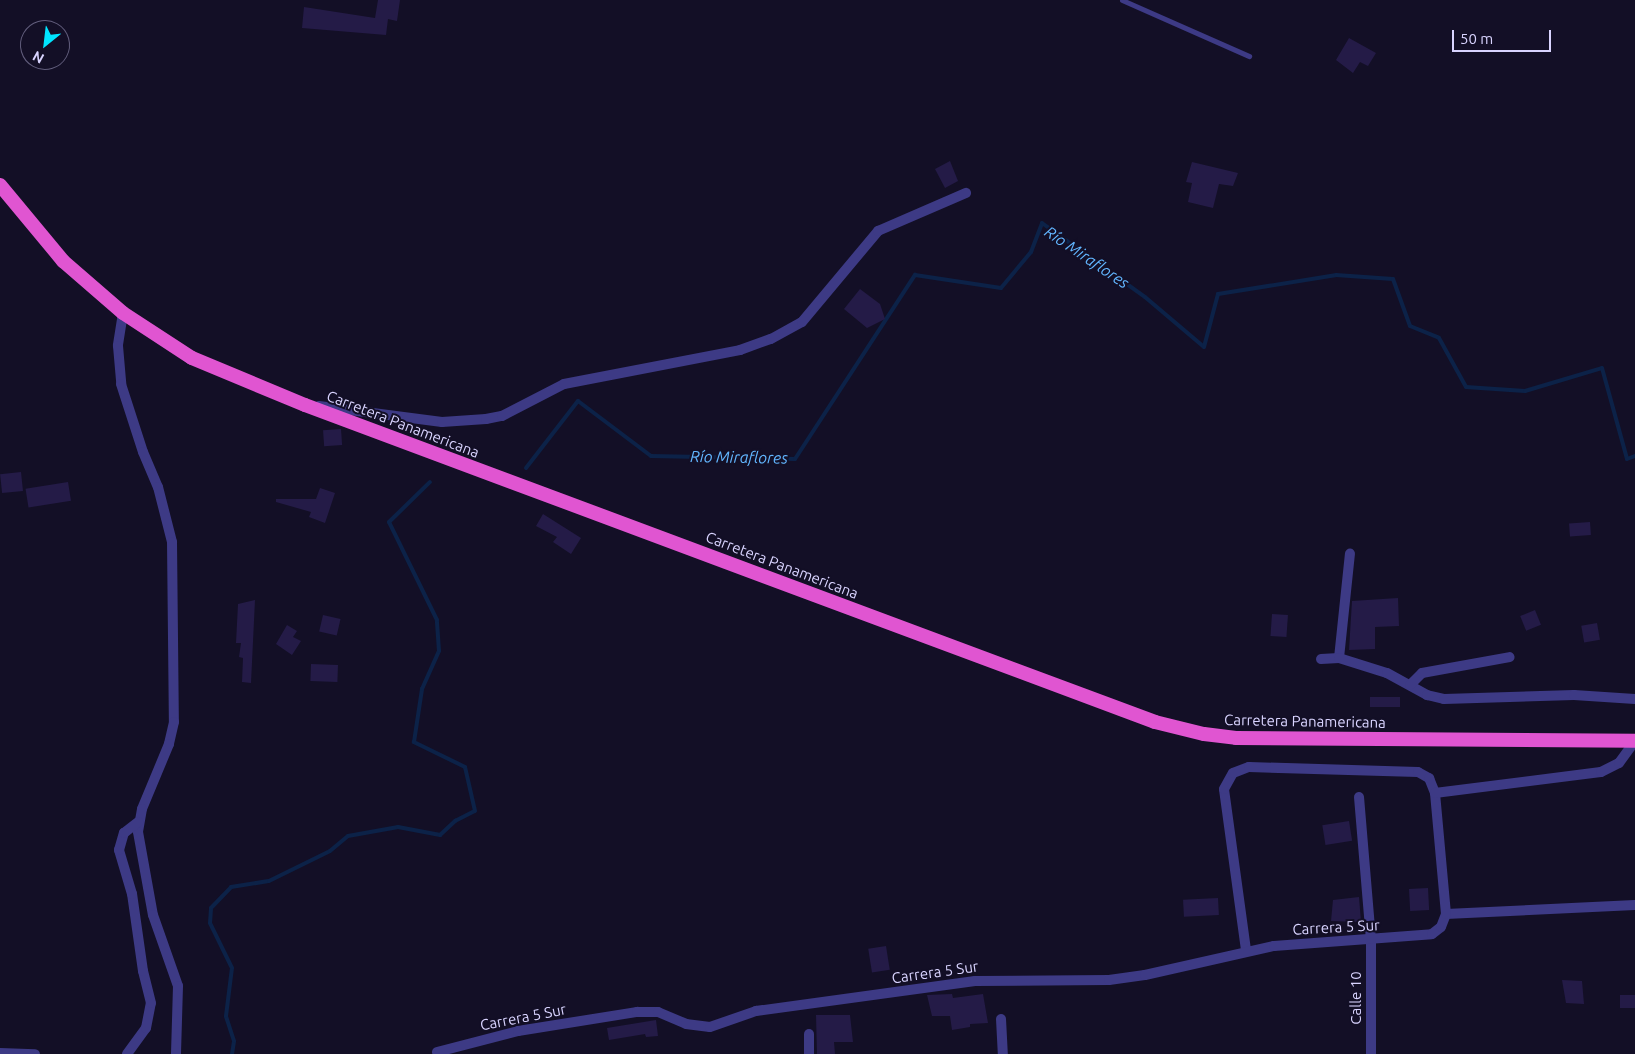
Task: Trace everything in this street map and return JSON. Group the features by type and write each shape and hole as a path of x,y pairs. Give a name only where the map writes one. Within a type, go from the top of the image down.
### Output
{"highway":[{"name":"Carretera Panamericana","path":"0,186 63,261 123,313 192,358 306,404 1163,724 1236,738 1635,741"}],"street":[{"path":"306,404 442,422 486,419 502,416 564,384 740,350 771,340 802,322 878,231 966,193"},
{"path":"123,313 118,346 121,384 143,452 158,487 169,523 172,550 174,722 169,744 138,822 148,895 178,986 176,1054"},
{"path":"1339,658 1350,554"},
{"path":"1410,685 1422,673 1510,657"},
{"path":"1322,659 1339,658 1387,673 1444,699 1574,695 1635,699"},
{"path":"1435,793 1601,772 1619,763 1635,741"},
{"path":"1246,950 1224,789 1233,773 1249,767 1418,772 1429,778 1435,793 1446,914 1635,905"},
{"name":"Calle 10","path":"1359,797 1371,941 1371,1054"},
{"path":"127,1054 146,1028 151,1003 143,971 132,894 120,850 124,833 138,822"},
{"name":"Carrera 5 Sur","path":"437,1052 518,1031 637,1012 658,1012 686,1024 710,1027 756,1011 975,981 1080,981 1145,975 1246,950 1426,936 1441,928 1446,914"},
{"path":"1001,1019 1003,1054"},
{"path":"809,1034 809,1054"},
{"path":"0,1053 35,1054"}],"lane":[{"path":"1122,0 1249,56"}],"building":[{"path":"378,0 400,0 397,21 388,19 386,35 302,28 304,7 375,18"},
{"path":"1349,38 1376,53 1368,66 1360,62 1353,73 1336,60"},
{"path":"950,161 958,181 945,188 935,169"},
{"path":"1192,162 1238,173 1233,186 1219,184 1213,208 1188,202 1192,183 1186,182"},
{"path":"860,289 880,304 885,319 867,328 844,309"},
{"path":"341,429 342,445 324,446 323,430"},
{"path":"21,472 23,491 2,493 0,474"},
{"path":"68,482 71,501 29,507 26,489"},
{"path":"320,488 335,493 325,523 309,517 311,512 276,502 276,499 316,499"},
{"path":"543,514 581,538 571,554 553,542 557,537 536,526"},
{"path":"1590,522 1591,535 1570,536 1569,523"},
{"path":"1398,598 1399,626 1375,627 1375,649 1349,650 1352,601"},
{"path":"255,600 251,683 242,682 243,658 239,657 241,643 236,643 238,604"},
{"path":"1535,610 1541,625 1526,631 1520,616"},
{"path":"1272,614 1288,615 1286,637 1270,636"},
{"path":"323,615 341,619 337,636 319,632"},
{"path":"1597,623 1600,640 1584,643 1581,626"},
{"path":"287,625 297,631 293,637 301,641 292,655 276,644"},
{"path":"311,664 338,665 337,682 310,681"},
{"path":"1370,697 1400,697 1400,707 1370,707"},
{"path":"1349,821 1352,841 1325,845 1322,825"},
{"path":"1428,888 1429,910 1410,911 1409,889"},
{"path":"1359,897 1361,922 1331,921 1333,900"},
{"path":"1218,898 1219,915 1184,917 1183,900"},
{"path":"886,946 890,970 872,973 868,949"},
{"path":"1562,980 1582,981 1584,1004 1566,1003"},
{"path":"952,994 953,998 983,994 988,1023 970,1024 970,1027 952,1030 950,1016 932,1016 927,995"},
{"path":"1620,995 1635,995 1635,1008 1620,1008"},
{"path":"816,1015 850,1015 853,1042 834,1042 835,1054 817,1054"},
{"path":"656,1020 658,1036 646,1037 645,1034 609,1040 607,1028"}],"waterway":[{"name":"Río Miraflores","path":"526,468 578,401 651,456 795,459 915,275 1001,288 1031,252 1042,223 1145,297 1204,347 1218,294 1336,275 1393,279 1410,326 1439,338 1466,387 1525,391 1602,368 1627,459 1635,456"},
{"path":"232,1054 234,1041 226,1016 232,968 210,923 211,908 231,887 269,881 330,851 348,836 398,827 440,835 455,821 475,811 465,767 414,742 422,689 439,651 437,620 389,522 430,482"}]}
